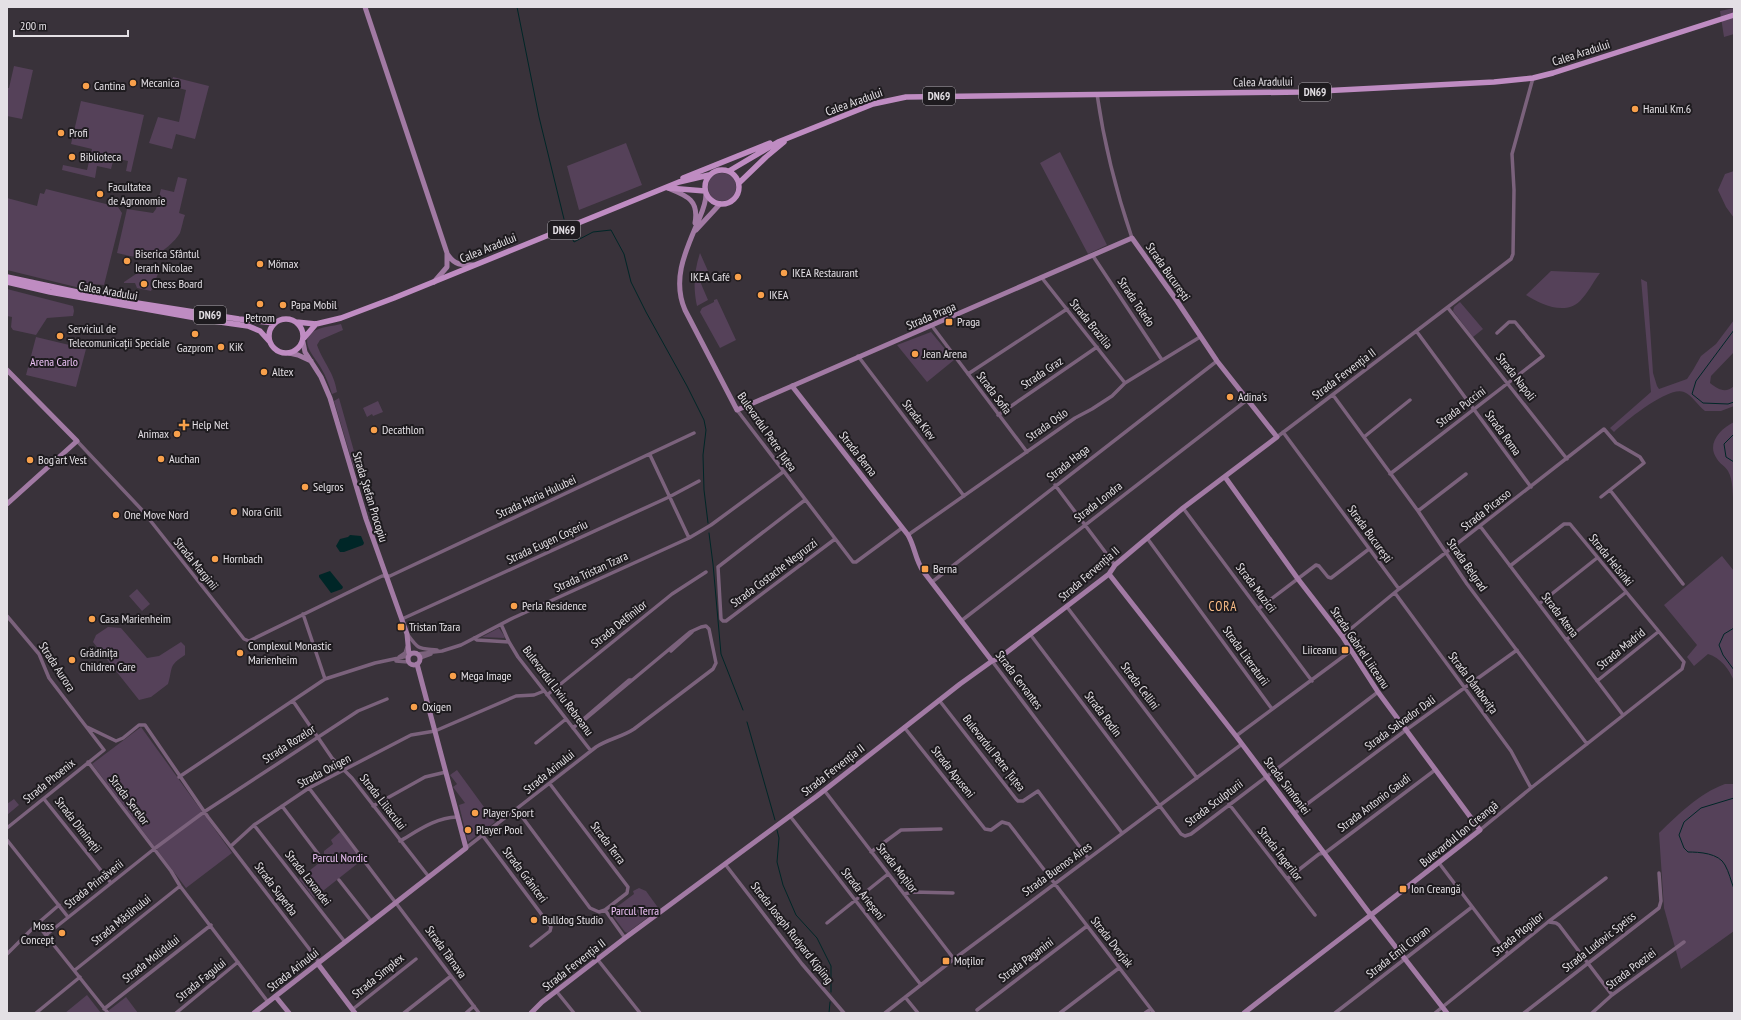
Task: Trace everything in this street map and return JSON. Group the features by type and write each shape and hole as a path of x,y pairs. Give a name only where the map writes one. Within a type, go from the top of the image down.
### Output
{"main road":[{"name":"Calea Aradului","path":"729,171 768,147 789,138 873,104 906,97 1301,92 1418,87 1533,78 1578,66 1734,15"},
{"name":"Calea Aradului","path":"739,183 766,157 789,138"},
{"name":"DN69","path":"668,188 674,182 777,140 789,138"},
{"name":"DN69","path":"709,175 716,170 729,171"},
{"path":"729,171 736,176 739,183"},
{"name":"Calea Aradului","path":"296,322 316,324 341,318 668,188 679,182 709,175"},
{"path":"709,175 705,182 705,193 712,201 720,204"},
{"name":"DN69","path":"720,204 730,202 736,197 739,189 739,183"},
{"name":"Calea Aradului","path":"668,188 705,193"},
{"name":"Calea Aradului","path":"7,277 105,298 239,320 275,323"},
{"name":"Calea Aradului","path":"7,282 104,302 248,326 263,333 270,342"},
{"name":"DN69","path":"275,323 285,319 296,322"},
{"path":"296,322 302,329 303,340"},
{"path":"270,342 269,332 275,323"},
{"path":"289,354 295,352 316,324"},
{"name":"DN69","path":"270,342 272,346 280,352 289,354"}],"street":[{"path":"364,7 447,253 452,261 458,265 476,265"},
{"name":"Strada Fervenția II","path":"531,1013 542,1002 557,992 625,938 790,816 939,700 992,661 998,659 1067,607 1109,574 1115,566 1146,538 1183,508 1507,264 1513,254 1514,183 1512,154 1533,78"},
{"name":"Strada București","path":"1097,94 1100,119 1111,168 1132,238 1177,301 1200,337 1247,400 1277,436"},
{"path":"668,188 686,196 692,201 696,212 694,232"},
{"name":"Bulevardul Petre Țuțea","path":"705,193 705,204 684,254 680,296 737,410 783,472 855,563 902,528"},
{"name":"Bulevardul Petre Țuțea","path":"694,232 720,204"},
{"name":"Strada Praga","path":"737,410 858,356 932,326 1132,238"},
{"path":"434,282 447,267 447,253"},
{"name":"Strada Toledo","path":"1093,256 1162,360"},
{"name":"Strada Brazilia","path":"1042,278 1125,383"},
{"name":"Strada Napoli","path":"1448,308 1567,459"},
{"path":"968,374 1067,309"},
{"name":"Strada Puccini","path":"1390,474 1509,384 1543,356 1515,322 1509,322 1497,333"},
{"name":"Strada Sofia","path":"932,326 1027,452"},
{"name":"Strada Roma","path":"1417,332 1531,487"},
{"name":"Strada Oslo","path":"908,535 1076,418 1092,410 1112,396 1125,383 1200,337"},
{"name":"Strada Ștefan Procopiu","path":"303,340 305,352 321,377 330,398 366,519 402,619 413,658"},
{"name":"Strada Graz","path":"998,415 1097,348"},
{"path":"289,354 298,355 312,362"},
{"name":"Strada Kiev","path":"858,356 964,496"},
{"name":"Strada Haga","path":"932,582 1055,485 1218,361"},
{"name":"Strada Marginii","path":"7,370 142,510 246,641 252,640 382,576 386,577"},
{"name":"Strada Berna","path":"792,386 908,535"},
{"name":"Strada Belgrad","path":"1333,395 1418,511 1446,553 1588,744"},
{"name":"Strada Londra","path":"961,621 1247,400"},
{"path":"1364,437 1410,400"},
{"name":"Strada Picasso","path":"1342,636 1399,589 1604,429 1616,443 1640,457 1644,463 1610,490"},
{"name":"Strada București","path":"1283,432 1399,589"},
{"name":"Strada Horia Hulubei","path":"386,577 694,434"},
{"path":"7,504 76,440"},
{"path":"650,455 689,538"},
{"name":"Strada Tristan Tzara","path":"179,777 325,679 375,663 413,658 442,651 474,638 501,624 689,538 711,525 783,472"},
{"path":"1418,511 1466,474"},
{"name":"Strada Gabriel Liiceanu","path":"1225,477 1298,579 1352,650 1378,692 1480,830"},
{"name":"Strada Eugen Coșeriu","path":"402,619 669,497 699,481"},
{"path":"1055,485 1115,566"},
{"path":"1601,497 1610,490 1683,584"},
{"name":"Strada Costache Negruzzi","path":"805,500 717,570 721,619 726,621 835,539"},
{"name":"Strada Muzicii","path":"1183,508 1312,681"},
{"name":"Strada Helsinki","path":"1510,566 1566,523 1570,524 1625,593 1684,662 1684,665"},
{"name":"Strada Atena","path":"1480,526 1623,716"},
{"name":"Strada Cervantes","path":"908,535 914,545 915,558 932,582 1122,833"},
{"name":"Strada Literaturii","path":"1146,538 1272,709"},
{"path":"1258,609 1318,565 1328,577 1331,578 1369,549"},
{"path":"1540,604 1597,558"},
{"name":"Strada Delfinilor","path":"547,695 672,594 706,572"},
{"name":"Strada Simfoniei","path":"1109,574 1267,776 1370,914 1447,1013"},
{"name":"Strada Dâmbovița","path":"1395,593 1511,751 1531,788"},
{"path":"1566,640 1625,593"},
{"name":"Strada Cellini","path":"1067,607 1197,778"},
{"path":"303,614 325,679"},
{"name":"Strada Aurora","path":"7,616 39,654 49,678 104,750"},
{"name":"Bulevardul Liviu Rebreanu","path":"501,624 518,657 591,751"},
{"name":"Strada Arinului","path":"254,1013 591,751 604,742 626,734 634,729 715,668 716,663 710,631 708,628 701,626 692,632 607,702 572,728"},
{"name":"Strada Madrid","path":"1597,681 1658,632"},
{"path":"407,634 413,644 420,648 442,651"},
{"path":"393,660 402,656 406,650 407,634"},
{"name":"Strada Rodin","path":"1030,634 1160,806"},
{"name":"Bulevardul Liviu Rebreanu","path":"474,638 477,640 509,642"},
{"path":"1236,736 1352,650"},
{"name":"Strada Salvador Dali","path":"1295,813 1406,730 1517,650"},
{"path":"413,658 435,731 466,848"},
{"name":"Bulevardul Ion Creangă","path":"1244,1013 1370,914 1404,891 1440,863 1531,788 1682,669 1684,665"},
{"name":"Strada Oxigen","path":"231,846 254,825 309,788 411,735 435,731 516,696 534,695 544,691"},
{"name":"Strada Sculpturii","path":"1160,806 1181,834 1185,836 1191,834 1378,692"},
{"name":"Strada Rozelor","path":"154,849 204,812 317,737 358,711 387,699"},
{"name":"Bulevardul Petre Țuțea","path":"939,700 1016,799 1023,801 1038,791 1088,858"},
{"name":"Strada Liliacului","path":"293,701 332,758 345,770 429,877"},
{"path":"536,743 566,719"},
{"name":"Strada Superba","path":"87,727 116,741 123,738 138,725 143,725 204,812 317,959 318,964 354,1011"},
{"name":"Strada Apuseni","path":"904,727 985,829"},
{"name":"Strada Buenos Aires","path":"886,1013 920,985 1053,884 1242,744"},
{"name":"Strada Phoenix","path":"8,826 104,750"},
{"name":"Strada Serelor","path":"88,762 268,1002"},
{"name":"Strada Antonio Gaudi","path":"1287,879 1435,770"},
{"path":"373,806 425,777 446,772"},
{"name":"Strada Terra","path":"550,784 628,887 627,893 605,910"},
{"name":"Strada Târnava","path":"309,788 397,902 479,1013"},
{"name":"Strada Moților","path":"824,790 954,959"},
{"name":"Strada Dimineții","path":"44,798 111,883"},
{"name":"Strada Îngerilor","path":"1229,804 1315,915"},
{"path":"282,806 322,859"},
{"path":"517,810 590,908 599,912 605,910 625,938"},
{"name":"Strada Arieșeni","path":"790,816 920,985"},
{"path":"400,841 435,821 457,817"},
{"name":"Strada Dvorjak","path":"985,829 991,830 1002,822 1009,824 1053,884 1154,1013"},
{"name":"Strada Lavandei","path":"254,825 345,942"},
{"path":"871,852 901,830 941,829"},
{"name":"Strada Grăniceri","path":"483,836 551,927 550,931 531,946"},
{"path":"7,840 68,917"},
{"name":"Strada Primăverii","path":"46,935 154,849"},
{"path":"1440,863 1508,954"},
{"name":"Strada Joseph Rudyard Kipling","path":"725,864 802,964 844,1013"},
{"name":"Strada Ludovic Speiss","path":"1524,1013 1659,908 1661,900 1659,873"},
{"path":"827,923 888,874"},
{"name":"Strada Plopilor","path":"1436,1013 1548,922 1606,878"},
{"path":"339,880 372,922"},
{"name":"Strada Măslinului","path":"75,970 180,886"},
{"path":"904,894 913,892 953,893"},
{"path":"7,954 37,924 59,905"},
{"name":"Strada Emil Cioran","path":"1335,1013 1472,907"},
{"path":"1548,922 1559,925 1612,995"},
{"path":"37,924 108,1013"},
{"name":"Strada Molidului","path":"104,1009 211,924"},
{"name":"Strada Paganini","path":"977,1010 1086,926"},
{"name":"Strada Poeziei","path":"1592,1013 1612,995 1684,942"},
{"name":"Strada Simplex","path":"354,1011 416,959"},
{"path":"598,960 640,1013"},
{"name":"Strada Fagului","path":"176,1013 238,962"},
{"path":"1060,1013 1119,968"},
{"path":"404,1013 451,976"},
{"path":"36,1013 80,977"},
{"path":"557,992 574,1013"},
{"path":"276,996 289,1013"},
{"path":"905,997 918,1013"},
{"path":"466,1013 474,1006"},
{"path":"1145,1013 1151,1009"}],"green space":[{"path":"1734,8 1734,34 1724,37 1720,11"},
{"path":"14,66 33,70 22,119 7,116 7,88 9,88"},
{"path":"173,77 209,86 195,139 176,134 172,149 149,143 158,117 179,122 186,90 171,86"},
{"path":"81,101 144,115 131,172 126,171 128,161 114,158 111,169 97,166 95,178 62,170 63,165 87,170 92,149 71,144"},
{"path":"626,143 642,185 579,210 567,166"},
{"path":"1060,152 1107,245 1088,254 1040,163"},
{"path":"1734,171 1734,218 1726,207 1718,190 1725,174"},
{"path":"722,173 732,177 736,187 732,197 722,201 712,197 708,187 712,177"},
{"path":"178,177 187,179 179,213 185,215 180,233 177,237 170,245 155,255 138,257 117,253 127,209 153,213 156,209 161,189 174,192"},
{"path":"46,189 118,207 122,213 104,285 93,284 80,288 7,270 7,198 37,206 40,193 44,194"},
{"path":"700,253 708,271 700,275 699,279 708,300 697,306 695,280 696,266"},
{"path":"151,264 159,271 151,291 137,288 135,283 124,283 124,282"},
{"path":"1551,271 1600,273 1586,295 1580,301 1567,308 1560,308 1545,305 1526,295"},
{"path":"1641,279 1647,282 1653,373 1659,389 1687,379 1701,356 1716,344 1734,320 1734,352 1711,376 1710,383 1722,390 1728,390 1734,386 1734,406 1721,411 1705,411 1687,393 1677,392 1668,394 1658,399 1628,420 1614,432 1610,428 1651,392"},
{"path":"7,289 73,306 73,316 47,318 36,335 13,330 11,327 12,317 7,316"},
{"path":"717,299 736,340 720,348 700,312 702,308"},
{"path":"1460,302 1483,329 1473,337 1453,311 1454,307"},
{"path":"341,324 343,330 320,340 317,345 336,385 337,392 332,394 329,384 319,364 309,350 307,340 309,335 314,331"},
{"path":"931,332 954,360 927,382 897,345"},
{"name":"Arena Carlo","path":"36,337 86,349 76,387 26,375"},
{"path":"339,398 359,469 354,468 334,401"},
{"path":"378,401 383,412 373,416 372,414 367,417 363,408"},
{"path":"1734,422 1734,508 1730,475 1727,469 1717,459 1713,448 1716,438 1720,433"},
{"path":"1722,556 1734,571 1734,681 1724,664 1717,658 1708,654 1694,666 1687,657 1697,645 1664,605"},
{"path":"137,589 150,604 142,611 129,596"},
{"path":"108,627 121,628 147,658 159,656 181,642 185,646 185,655 173,665 168,684 151,697 139,700 93,642 96,635"},
{"path":"499,628 505,637 504,638 482,637"},
{"path":"141,727 232,853 186,888 92,764"},
{"name":"Player Sport","path":"457,770 495,822 468,842 459,805 465,803 453,787 457,784 450,775"},
{"path":"1725,784 1734,784 1734,931 1681,969 1664,908 1659,833 1706,793"},
{"path":"14,799 19,805 7,815 7,804"},
{"name":"Parcul Nordic","path":"340,832 362,860 314,898 299,879 324,859 324,851 333,844 331,840"},
{"name":"Parcul Terra","path":"639,888 646,891 659,909 627,933 610,912 634,894 633,891"},
{"path":"87,995 101,1013 65,1013"},
{"path":"126,997 138,1013 110,1013 108,1011"}],"shaded area":[{"path":"350,535 361,536 364,543 363,545 340,552 336,546 340,539"},
{"path":"330,571 343,587 342,589 331,593 319,577 319,575"}],"waterway":[{"path":"517,7 539,117 564,219"},
{"path":"570,234 574,242 593,232 611,230 624,254 631,282 704,420 706,430 703,455 704,490 708,523"},
{"path":"1734,330 1696,381 1692,394 1703,403 1728,404 1734,402"},
{"path":"1734,434 1724,444 1726,457 1734,462"},
{"path":"709,533 721,654 743,710"},
{"path":"1734,628 1724,634 1719,645 1723,655 1734,670"},
{"path":"747,722 775,820"},
{"path":"1734,798 1701,808 1684,822 1679,835 1684,848 1688,852 1708,854 1722,861 1728,871 1734,889"},
{"path":"777,830 779,838 777,862 783,885 796,915 817,938 831,966 831,992"},
{"path":"829,1013 830,1002"}],"place":[{"name":"Mecanica","path":"133,83"},
{"name":"Cantina","path":"86,86"},
{"name":"Hanul Km.6","path":"1635,109"},
{"name":"Profi","path":"61,133"},
{"name":"Biblioteca","path":"72,157"},
{"name":"Facultatea de Agronomie","path":"100,194"},
{"name":"Biserica Sfântul Ierarh Nicolae","path":"127,261"},
{"name":"Mömax","path":"260,264"},
{"name":"IKEA Restaurant","path":"784,273"},
{"name":"IKEA Café","path":"738,277"},
{"name":"Chess Board","path":"144,284"},
{"name":"IKEA","path":"761,295"},
{"name":"Petrom","path":"260,304"},
{"name":"Papa Mobil","path":"283,305"},
{"name":"Praga","path":"949,322"},
{"name":"Gazprom","path":"195,334"},
{"name":"Serviciul de Telecomunicații Speciale","path":"60,336"},
{"name":"KiK","path":"221,347"},
{"name":"Jean Arena","path":"915,354"},
{"name":"Altex","path":"264,372"},
{"name":"Adina's","path":"1230,397"},
{"name":"Help Net","path":"184,425"},
{"name":"Decathlon","path":"374,430"},
{"name":"Animax","path":"177,434"},
{"name":"Auchan","path":"161,459"},
{"name":"Bog'art Vest","path":"30,460"},
{"name":"Selgros","path":"305,487"},
{"name":"Nora Grill","path":"234,512"},
{"name":"One Move Nord","path":"116,515"},
{"name":"Hornbach","path":"215,559"},
{"name":"Berna","path":"925,569"},
{"name":"Perla Residence","path":"514,606"},
{"name":"Casa Marienheim","path":"92,619"},
{"name":"Tristan Tzara","path":"401,627"},
{"name":"Liiceanu","path":"1345,650"},
{"name":"Complexul Monastic Marienheim","path":"240,653"},
{"name":"Grădinița Children Care","path":"72,660"},
{"name":"Mega Image","path":"453,676"},
{"name":"Oxigen","path":"414,707"},
{"name":"Player Sport","path":"475,813"},
{"name":"Player Pool","path":"468,830"},
{"name":"Ion Creangă","path":"1403,889"},
{"name":"Bulldog Studio","path":"534,920"},
{"name":"Moss Concept","path":"62,933"},
{"name":"Moților","path":"946,961"}],"district":[{"name":"CORA","path":"1223,606"}]}
